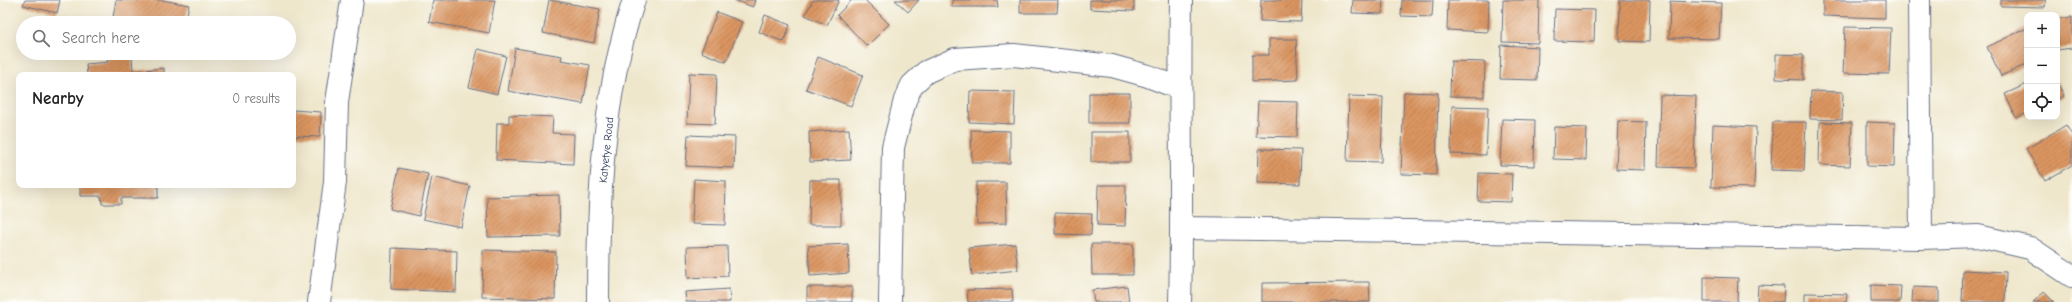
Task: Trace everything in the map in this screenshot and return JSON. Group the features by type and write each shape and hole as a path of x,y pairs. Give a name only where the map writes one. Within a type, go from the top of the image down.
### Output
{"street":[{"path":"319,302 335,182 337,102 352,0"},
{"name":"Katyetye Road","path":"598,302 598,220 607,131 615,73 634,0"},
{"path":"1180,302 1182,228 1179,88 1181,0"},
{"path":"1919,0 1921,238"},
{"path":"890,302 893,147 905,100 912,85 926,72 955,59 1014,55 1112,66 1148,76 1179,88"},
{"path":"1182,228 1921,238 1978,236 2030,248 2072,276"}],"building":[{"path":"25,0 60,0 57,13 23,5"},
{"path":"116,0 162,0 189,5 187,16 113,16"},
{"path":"433,0 495,0 489,33 429,22"},
{"path":"549,0 600,9 594,43 543,33"},
{"path":"734,0 755,0 753,7"},
{"path":"813,0 839,0 827,25 805,15"},
{"path":"852,0 865,0 889,24 867,46 837,15"},
{"path":"895,0 919,0 908,12"},
{"path":"952,0 997,0 998,7 952,7"},
{"path":"1020,0 1058,0 1057,13 1020,13"},
{"path":"1090,0 1134,0 1134,11 1090,9"},
{"path":"1261,0 1302,0 1301,22 1260,21"},
{"path":"1353,0 1383,0 1382,14 1352,13"},
{"path":"1402,0 1433,0 1432,17 1401,16"},
{"path":"1448,0 1489,0 1488,32 1447,30"},
{"path":"1503,0 1539,0 1538,43 1502,42"},
{"path":"1620,0 1650,0 1649,42 1619,41"},
{"path":"1823,0 1885,0 1885,18 1823,16"},
{"path":"2001,0 2046,0 2045,7 2001,6"},
{"path":"1670,1 1721,3 1719,39 1669,38"},
{"path":"1555,9 1595,10 1594,42 1554,41"},
{"path":"717,12 742,22 726,62 701,52"},
{"path":"765,15 790,25 784,42 759,32"},
{"path":"2072,17 2072,48 2060,50 2060,19"},
{"path":"1845,27 1891,28 1889,74 1843,73"},
{"path":"2024,29 2024,65 2001,76 1987,47"},
{"path":"1269,39 1296,39 1298,80 1252,82 1252,55 1269,55"},
{"path":"1501,45 1538,47 1537,80 1500,79"},
{"path":"515,48 562,56 561,60 590,65 583,104 508,91"},
{"path":"478,49 506,56 497,94 469,87"},
{"path":"1776,54 1803,55 1803,80 1776,79"},
{"path":"818,57 863,75 851,106 806,89"},
{"path":"108,60 132,60 133,71 164,68 164,72 87,72 86,64 108,62"},
{"path":"1451,61 1485,62 1484,97 1450,96"},
{"path":"689,73 717,74 715,124 687,123"},
{"path":"2024,85 2024,114 2016,118 2005,94"},
{"path":"2060,87 2064,96 2060,98"},
{"path":"970,91 1015,92 1014,124 969,122"},
{"path":"1811,91 1843,92 1842,120 1810,119"},
{"path":"1404,92 1438,93 1436,175 1401,174"},
{"path":"1089,93 1130,93 1130,123 1089,123"},
{"path":"1660,95 1696,96 1694,168 1658,167"},
{"path":"1349,96 1383,97 1381,162 1347,161"},
{"path":"1258,101 1298,102 1297,137 1256,136"},
{"path":"1452,106 1488,107 1486,155 1451,154"},
{"path":"296,110 321,112 320,137 296,136"},
{"path":"509,115 553,117 552,133 574,134 573,164 496,160 497,123 509,123"},
{"path":"1502,119 1535,120 1534,166 1500,165"},
{"path":"1618,121 1646,122 1645,170 1616,169"},
{"path":"1773,122 1806,122 1804,171 1771,170"},
{"path":"1820,122 1852,123 1850,166 1819,165"},
{"path":"1867,122 1895,123 1894,167 1867,166"},
{"path":"1713,125 1756,127 1754,188 1711,187"},
{"path":"2066,125 2072,135 2072,165 2045,181 2026,149"},
{"path":"1554,127 1587,128 1586,160 1553,159"},
{"path":"849,129 851,160 810,162 809,132"},
{"path":"971,130 1010,131 1010,163 972,163"},
{"path":"1091,132 1130,132 1130,162 1091,162"},
{"path":"688,135 735,137 734,168 686,166"},
{"path":"1259,149 1301,150 1300,184 1258,183"},
{"path":"399,168 428,174 419,216 390,209"},
{"path":"1479,173 1512,174 1511,202 1478,201"},
{"path":"432,177 470,186 461,227 423,219"},
{"path":"694,179 726,181 725,225 692,224"},
{"path":"810,180 841,180 841,225 809,225"},
{"path":"976,182 1006,182 1007,223 977,224"},
{"path":"1098,185 1126,185 1125,226 1097,225"},
{"path":"80,188 158,188 158,198 121,198 121,204 102,204 101,196 80,196"},
{"path":"559,195 560,236 488,237 487,197"},
{"path":"1055,213 1092,214 1091,235 1055,234"},
{"path":"848,244 849,273 810,276 808,246"},
{"path":"1015,244 1018,270 972,275 969,248"},
{"path":"1091,244 1133,244 1133,275 1092,275"},
{"path":"727,246 728,276 688,278 687,247"},
{"path":"392,248 457,251 456,292 391,289"},
{"path":"483,250 556,252 555,299 482,297"},
{"path":"1963,270 2006,272 2005,302 1962,302"},
{"path":"1704,277 1738,278 1737,302 1704,302"},
{"path":"1369,282 1370,302 1262,302 1262,283"},
{"path":"1758,285 1784,286 1783,302 1757,302"},
{"path":"1871,285 1901,286 1900,302 1871,302"},
{"path":"1127,286 1129,302 1094,302 1092,290"},
{"path":"807,287 852,287 852,302 807,302"},
{"path":"1913,287 1939,288 1939,302 1912,302"},
{"path":"729,289 730,302 686,302 685,292"},
{"path":"1012,289 1013,302 968,302 967,290"},
{"path":"2044,292 2054,302 2033,302"},
{"path":"1805,293 1847,294 1846,302 1805,302"}]}
